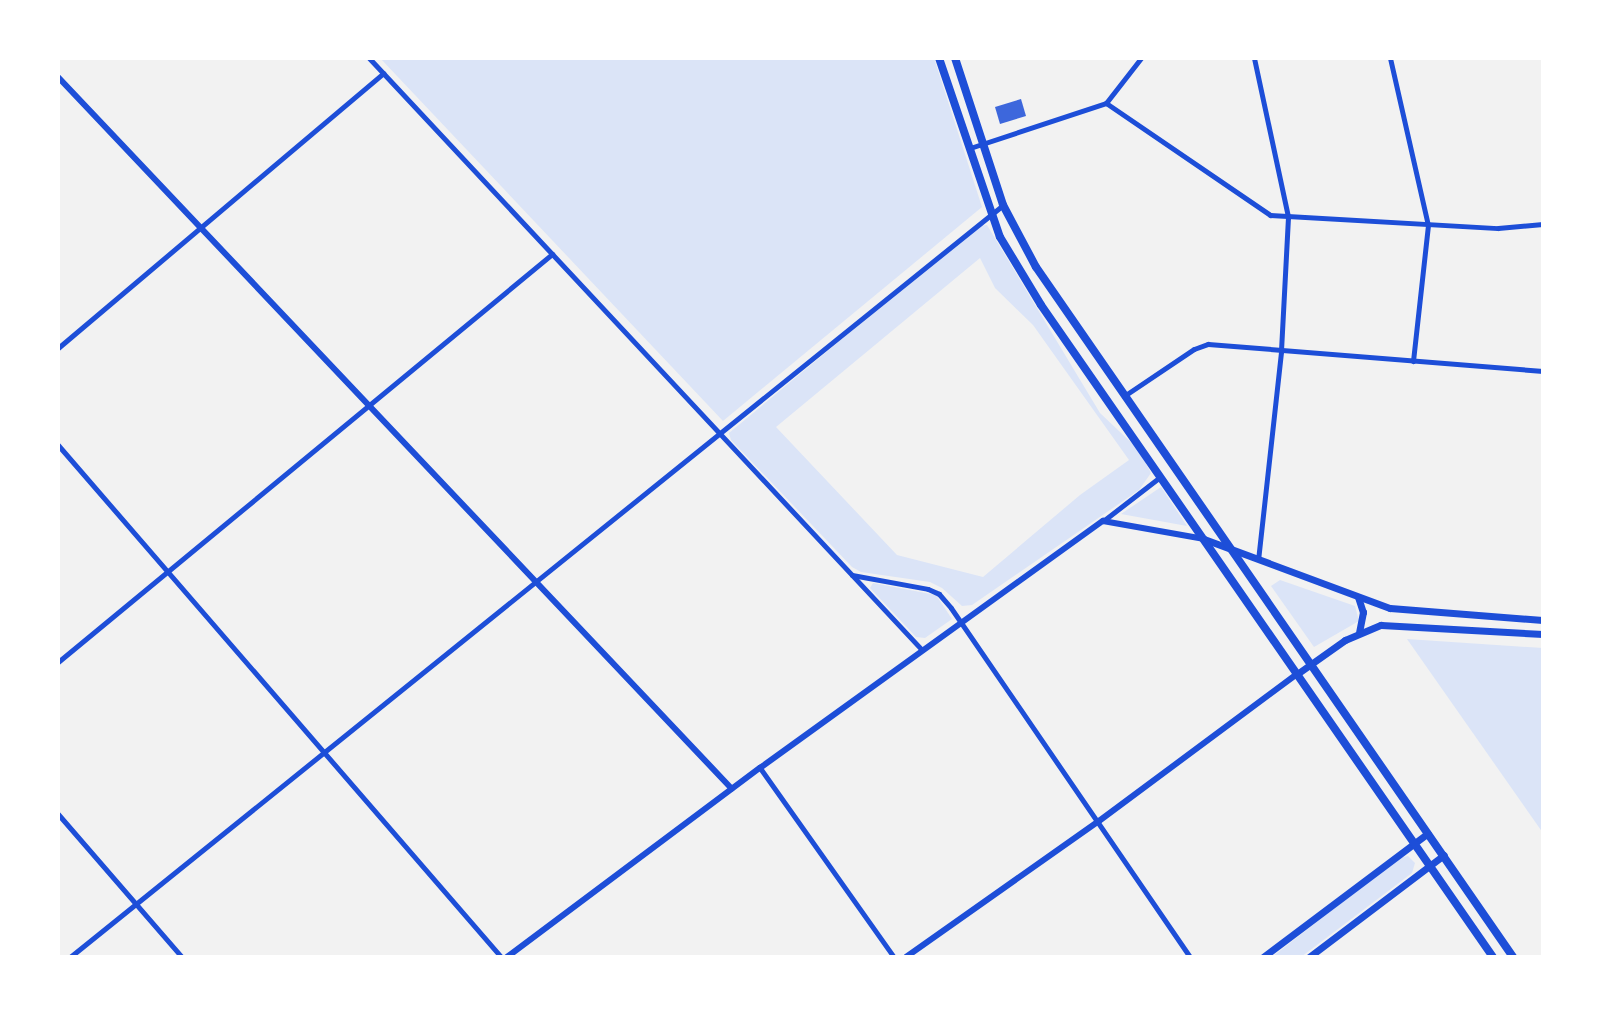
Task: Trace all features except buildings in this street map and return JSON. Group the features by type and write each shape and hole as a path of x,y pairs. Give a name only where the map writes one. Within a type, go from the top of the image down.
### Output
{"main road":[{"path":"939,58 990,213 1000,237 1041,305 1493,957"},
{"path":"955,58 1003,205 1036,267 1236,552 1513,957"},
{"path":"1204,539 1390,608 1543,620"},
{"path":"1358,597 1363,612 1359,632"},
{"path":"1297,674 1359,632 1381,625 1543,634"},
{"path":"1263,957 1428,833"},
{"path":"1309,957 1444,855"}],"street":[{"path":"369,58 922,650"},
{"path":"970,148 1106,103 1141,58"},
{"path":"1254,58 1288,217 1281,352 1257,560"},
{"path":"1390,58 1428,225 1413,361"},
{"path":"58,348 383,73"},
{"path":"58,77 732,789"},
{"path":"1106,103 1260,212 1288,217 1498,228 1543,224"},
{"path":"70,957 1003,205"},
{"path":"58,662 552,254"},
{"path":"1124,396 1194,349 1208,344 1543,371"},
{"path":"58,445 501,957"},
{"path":"507,957 1161,476"},
{"path":"1103,521 1204,539"},
{"path":"850,575 928,589 939,594 1099,821 1190,957"},
{"path":"906,957 1099,821 1297,674"},
{"path":"760,768 894,957"},
{"path":"58,814 182,957"}],"shaded area":[{"path":"380,58 934,58 982,207 723,421"},
{"path":"987,225 1100,413 1138,449 1151,473 1139,490 972,605 962,606 930,582 861,572 852,567 731,440 729,433 978,226","holes":["980,258 995,288 1033,325 1129,460 1080,495 983,577 897,555 776,427"]},
{"path":"1161,487 1187,526 1121,514"},
{"path":"1280,580 1355,606 1359,621 1314,647 1271,586"},
{"path":"873,583 936,595 952,619 925,638 916,637 870,588"},
{"path":"1407,639 1543,648 1543,833"},
{"path":"1408,856 1415,863 1412,873 1301,957 1272,957 1399,858"}]}
